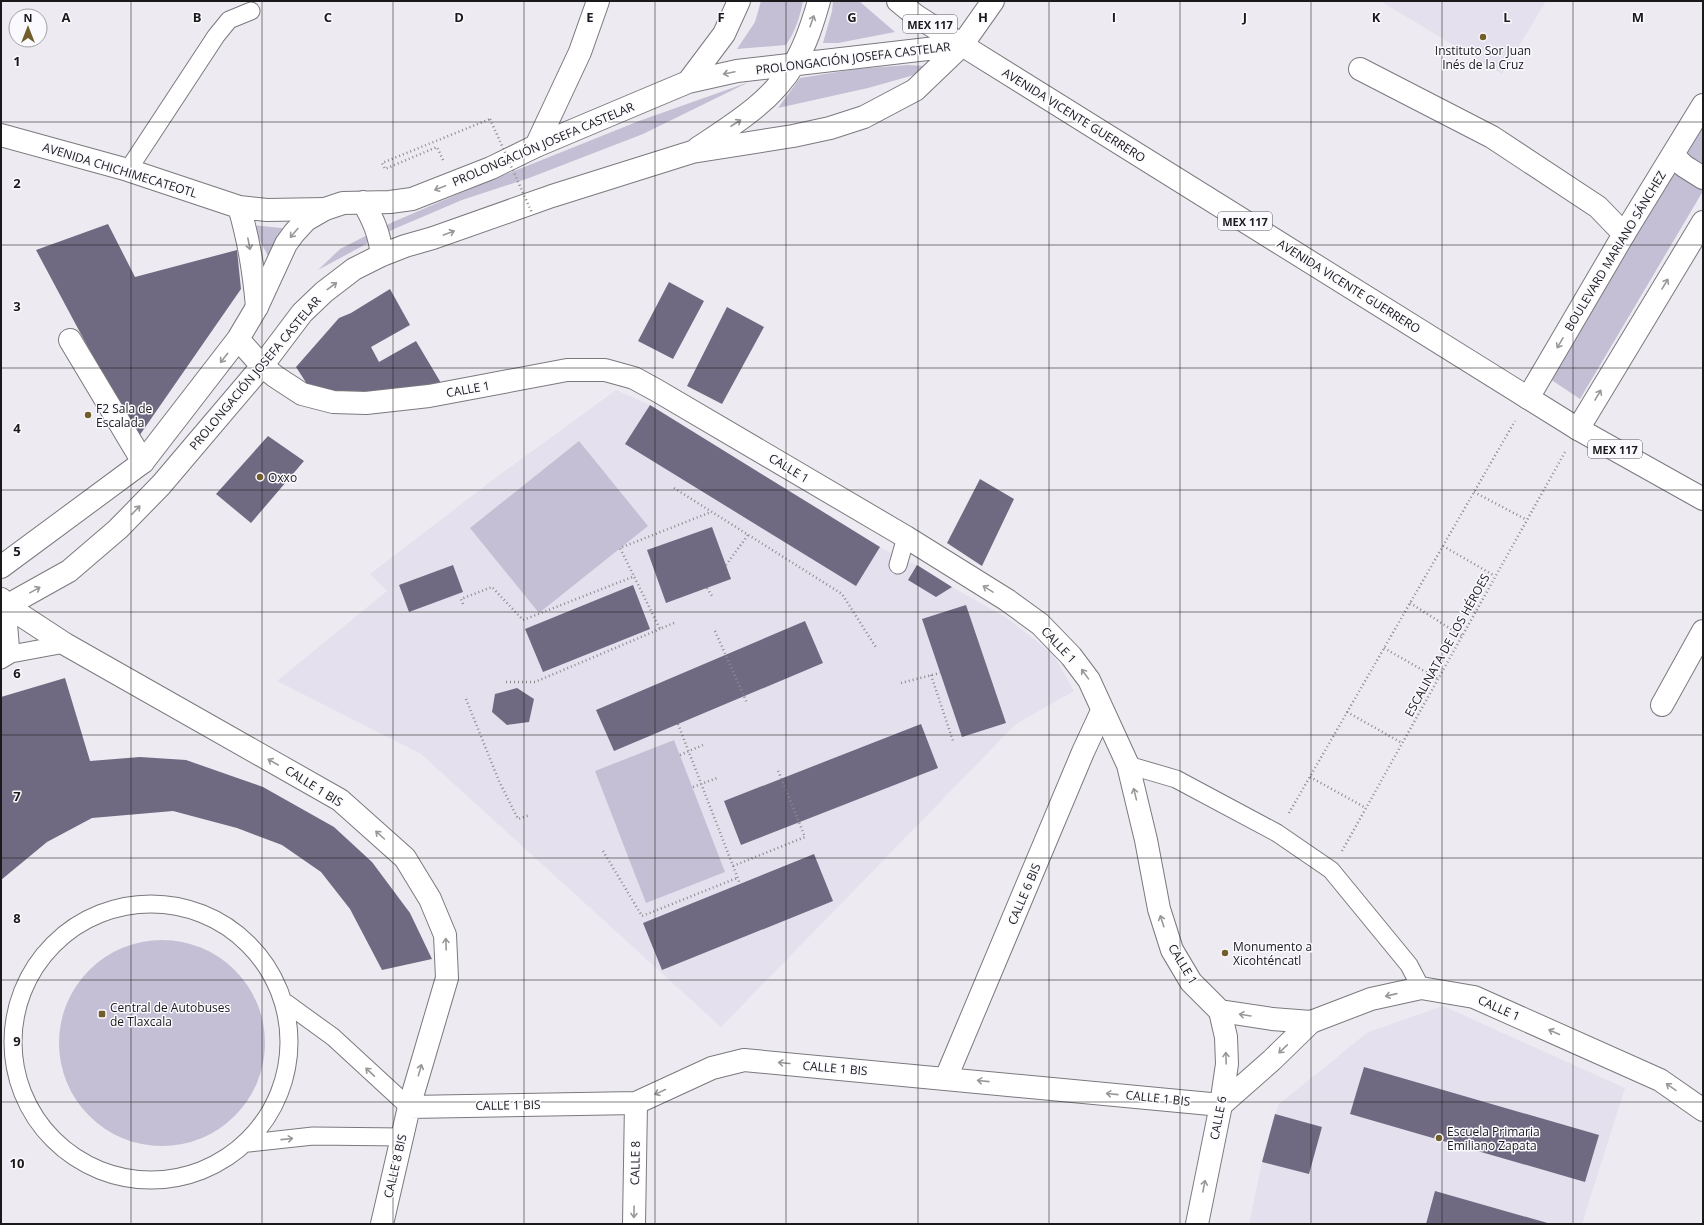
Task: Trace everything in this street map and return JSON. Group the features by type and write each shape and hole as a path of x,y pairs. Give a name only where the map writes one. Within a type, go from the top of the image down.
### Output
{"main road":[{"path":"536,146 580,52 598,1"},
{"path":"688,82 724,34 739,1"},
{"path":"692,152 748,115 772,93 795,64 812,23 819,1"},
{"name":"AVENIDA VICENTE GUERRERO","path":"898,1 915,15 962,45 1578,429 1703,499"},
{"path":"962,45 993,1"},
{"name":"PROLONGACIÓN JOSEFA CASTELAR","path":"1,567 143,462 238,339 257,307 290,238 306,220 325,209 343,203 390,202 412,199 491,168 536,146 688,82 736,71 962,45"},
{"name":"PROLONGACIÓN JOSEFA CASTELAR","path":"3,605 70,571 118,529 161,485 262,366 302,313 324,292 354,269 382,255 405,246 433,238 552,196 692,152 793,136 830,128 864,117 915,90 962,45"},
{"path":"1360,69 1492,138 1598,207 1624,234"},
{"name":"BOULEVARD MARIANO SÁNCHEZ","path":"1528,398 1624,234 1703,105"},
{"name":"AVENIDA CHICHIMECATEOTL","path":"1,135 128,170 239,207 267,210 325,209"},
{"path":"1673,155 1684,166 1703,178"},
{"path":"363,202 373,219 380,236 382,255"},
{"path":"239,207 247,234 254,270 257,307"},
{"path":"1578,429 1703,222"},
{"name":"CALLE 1","path":"238,339 262,366 276,377 302,394 333,402 366,403 429,396 567,370 605,370 634,378 906,537 1007,600 1040,624 1071,656 1089,680 1128,765 1146,840 1159,909 1172,950 1191,982 1220,1011 1272,1019 1311,1022 1371,999 1421,988 1474,997 1660,1080 1703,1110"},
{"path":"70,340 143,462"},
{"name":"CALLE 1 BIS","path":"3,605 64,644 340,800 405,858 430,899 445,935 447,978 409,1108 636,1103 712,1068 744,1060 1221,1105"},
{"path":"1662,705 1703,631"},
{"name":"CALLE 6 BIS","path":"946,1078 1083,752 1102,711"},
{"name":"CALLE 6","path":"1197,1224 1221,1105 1227,1064 1226,1037 1220,1011"},
{"path":"1221,1105 1272,1060 1311,1022"},
{"name":"CALLE 8","path":"634,1224 636,1103"},
{"name":"CALLE 8 BIS","path":"382,1224 409,1108"}],"lane":[{"path":"128,170 216,36 229,20 251,11"},
{"path":"898,565 906,537"},
{"path":"3,605 6,657 64,644"},
{"path":"1128,765 1176,779 1277,833 1331,870 1409,965 1421,988"},
{"path":"161,903 229,925 262,962 286,1003 291,1035 277,1104 249,1143 208,1170 136,1181 92,1169 42,1130 13,1071 12,1020 38,959 61,935 99,912 161,903"},
{"path":"286,1003 333,1037 409,1108"},
{"path":"249,1143 313,1136 402,1137"}],"path":[{"path":"437,147 385,169 382,163 490,118 532,213"},
{"path":"1277,833 1528,398"},
{"name":"ESCALINATA DE LOS HÉROES","path":"1331,870 1578,429"},
{"path":"674,488 842,594 877,649"},
{"path":"1474,492 1527,520"},
{"path":"660,629 620,548 711,512"},
{"path":"726,565 748,535"},
{"path":"1443,546 1495,576"},
{"path":"463,604 461,599 492,587 523,620 635,576"},
{"path":"707,588 712,596"},
{"path":"1410,603 1462,636"},
{"path":"506,682 535,682 674,623"},
{"path":"715,631 747,703"},
{"path":"1384,648 1438,679"},
{"path":"901,683 940,673"},
{"path":"931,675 954,741"},
{"path":"466,699 499,781 518,819 530,815"},
{"path":"1347,712 1402,743"},
{"path":"678,724 740,884"},
{"path":"680,755 703,745"},
{"path":"733,866 805,837 777,768"},
{"path":"1310,777 1366,808"},
{"path":"693,788 717,778"},
{"path":"603,850 642,916 737,878"}],"shaded area":[{"path":"761,1 803,1 795,30 786,45 737,49 755,22"},
{"path":"833,1 859,1 895,32 838,43 823,43 832,11"},
{"name":"Instituto Sor Juan Inés de la Cruz","path":"1380,1 1546,1 1502,74"},
{"path":"908,65 925,66 914,75 868,88 778,108 800,78 856,69"},
{"path":"749,82 643,134 529,178 462,200 394,229 318,270 340,249 393,222 479,185 639,121"},
{"path":"1703,120 1703,164 1682,154"},
{"path":"1676,166 1703,181 1703,191 1580,399 1550,379"},
{"path":"252,225 292,229 268,256"},
{"path":"616,390 650,405 880,547 906,561 917,565 1007,618 1053,654 1074,691 1016,724 721,1027 421,754 277,681 387,591 370,574 494,479"},
{"path":"579,441 648,526 539,613 470,528"},
{"path":"674,740 725,872 646,903 595,771"},
{"path":"152,940 172,940 192,944 211,952 235,970 253,994 261,1013 265,1033 265,1053 261,1073 253,1092 235,1116 211,1134 192,1142 172,1146 152,1146 132,1142 113,1134 97,1123 82,1108 71,1092 63,1073 59,1053 59,1033 63,1013 71,994 82,978 97,963 113,952 132,944"},
{"name":"Escuela Primaria Emiliano Zapata","path":"1443,1006 1625,1088 1582,1224 1249,1224 1262,1162 1278,1105 1368,1032"}],"building":[{"path":"108,224 135,277 237,250 241,289 137,439 36,250"},
{"path":"669,282 704,301 673,359 638,341"},
{"path":"390,289 410,325 371,347 379,362 416,341 441,383 360,395 323,392 307,384 296,367 339,318 351,313"},
{"path":"727,307 764,327 722,404 687,386"},
{"path":"650,405 880,547 856,586 625,444"},
{"name":"Oxxo","path":"268,436 304,461 251,523 216,494"},
{"path":"980,479 1014,499 982,566 947,543"},
{"path":"712,527 731,579 666,603 647,550"},
{"path":"453,565 463,592 409,612 399,585"},
{"path":"917,565 952,587 936,597 908,580"},
{"path":"633,585 650,629 543,672 525,629"},
{"path":"966,605 1006,723 962,737 922,619"},
{"path":"805,621 823,663 614,751 596,710"},
{"path":"65,678 90,761 140,757 186,760 263,787 334,827 372,862 410,913 432,959 382,970 350,909 321,872 282,845 237,828 173,811 92,818 47,842 1,880 1,697"},
{"path":"517,688 534,699 529,722 507,725 492,712 495,694"},
{"path":"921,724 938,768 741,845 724,801"},
{"path":"814,854 833,901 662,970 643,923"},
{"path":"1364,1067 1599,1135 1585,1182 1350,1114"},
{"path":"1275,1114 1322,1127 1309,1174 1262,1162"},
{"path":"1435,1191 1551,1224 1426,1224"}],"place":[{"name":"Instituto Sor Juan Inés de la Cruz","path":"1483,37"},
{"name":"F2 Sala de Escalada","path":"88,415"},
{"name":"Oxxo","path":"260,477"},
{"name":"Monumento a Xicohténcatl","path":"1225,953"},
{"name":"Central de Autobuses de Tlaxcala","path":"102,1014"},
{"name":"Escuela Primaria Emiliano Zapata","path":"1439,1138"}]}
